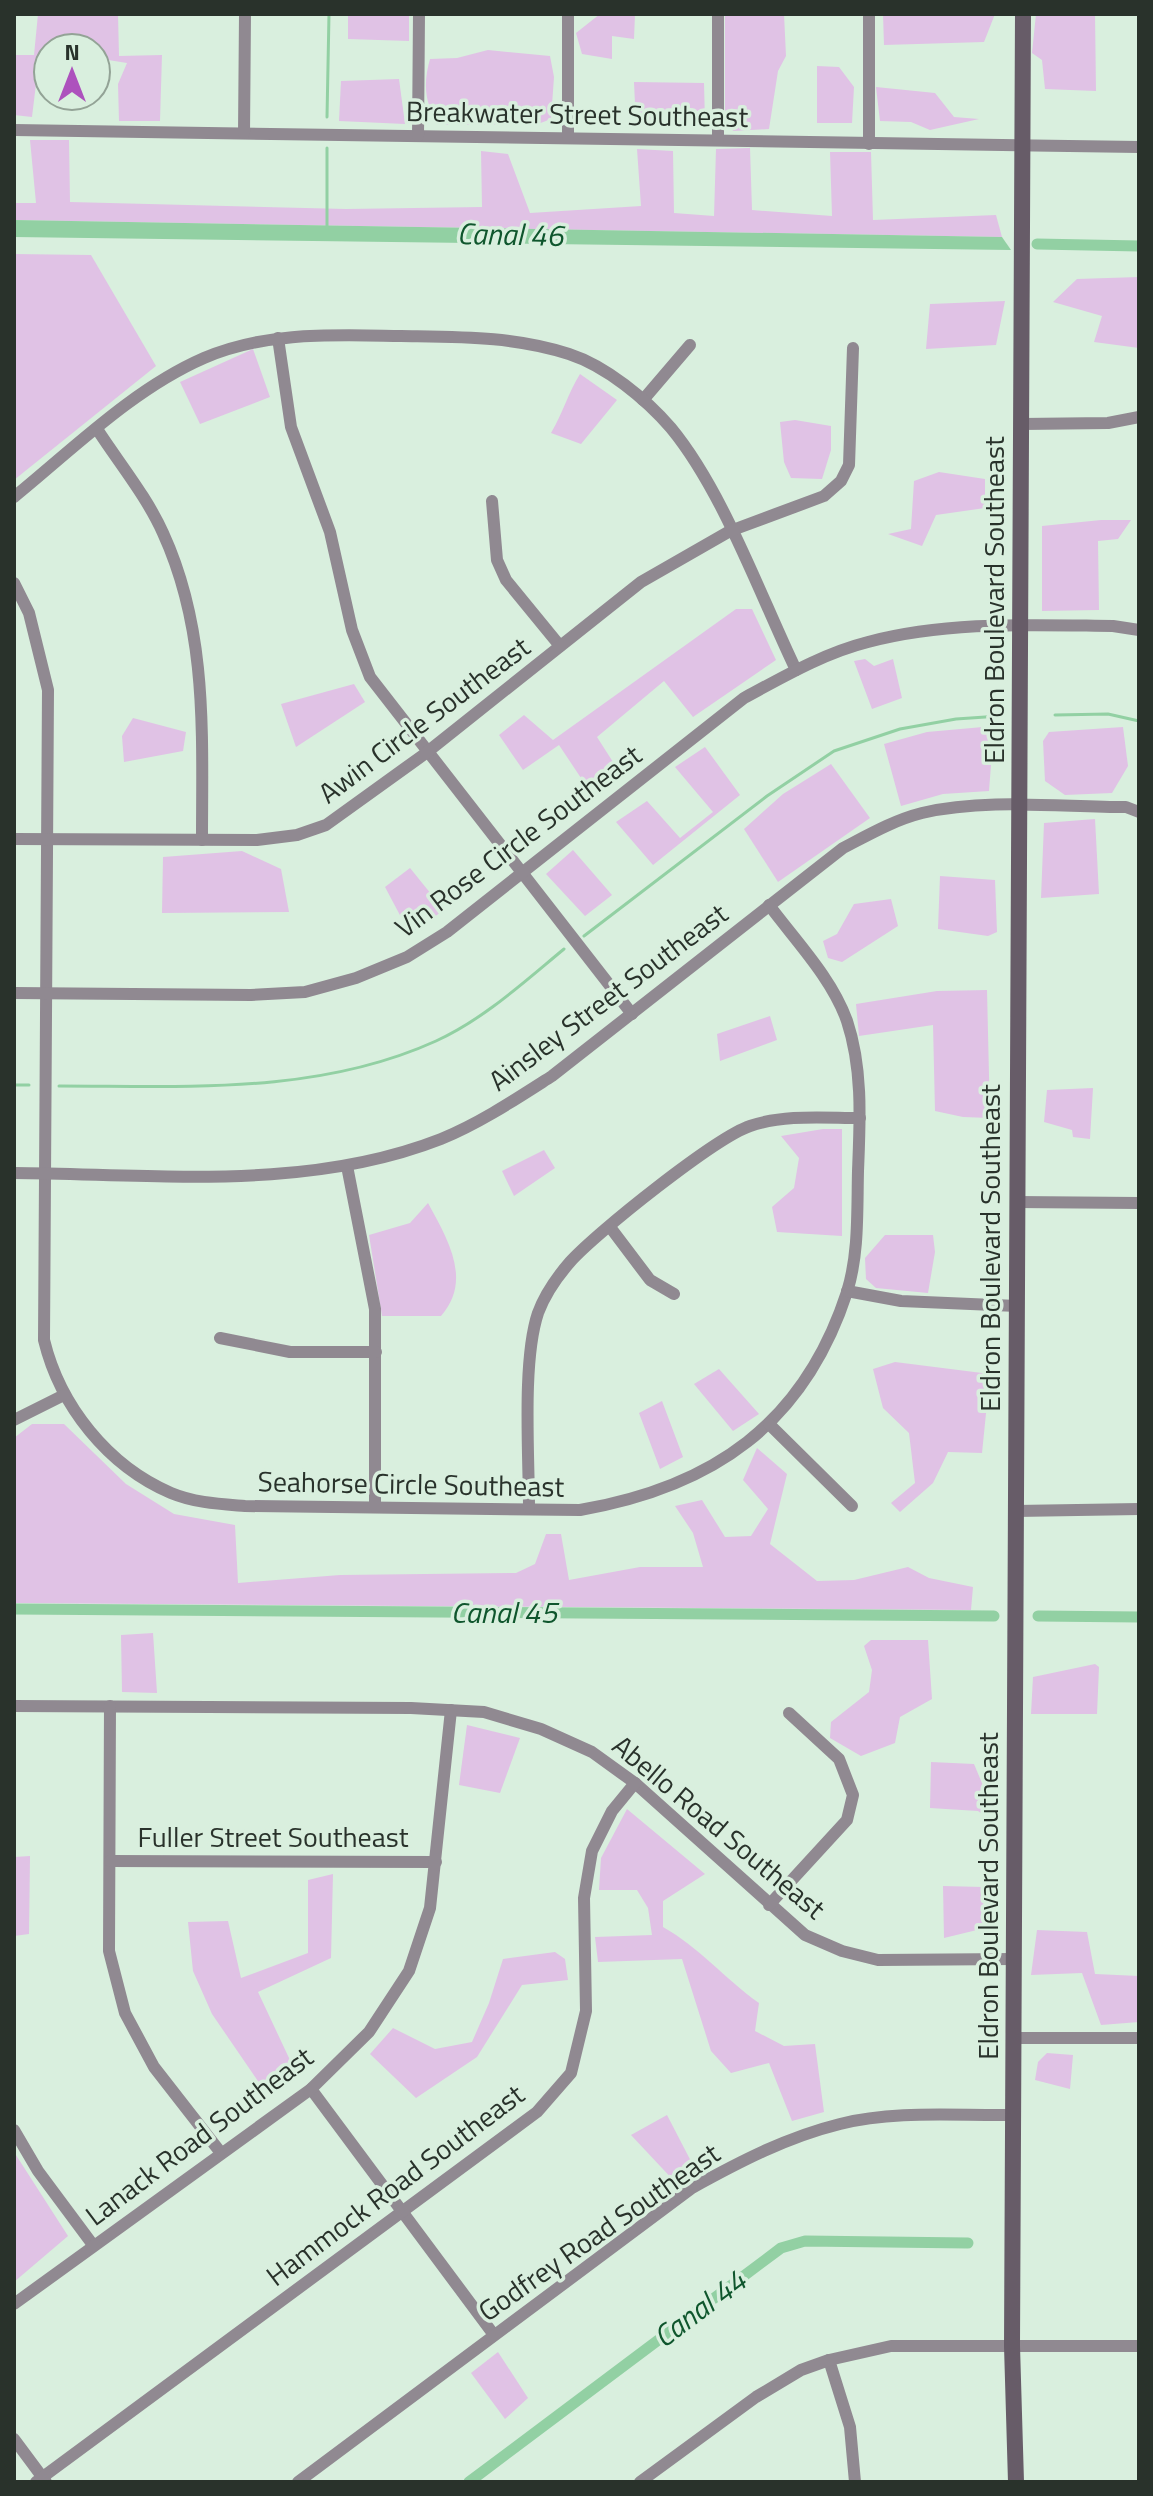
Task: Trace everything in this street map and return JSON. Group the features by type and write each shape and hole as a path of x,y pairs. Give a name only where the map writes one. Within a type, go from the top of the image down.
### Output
{"street":[{"path":"244,133 245,14"},
{"path":"418,136 419,14"},
{"path":"568,14 568,137"},
{"path":"718,14 718,140"},
{"path":"869,14 869,144"},
{"name":"Eldron Boulevard Southeast","path":"1016,2482 1012,2346 1018,807 1025,145 1023,14"},
{"name":"Breakwater Street Southeast","path":"14,130 1139,147"},
{"path":"14,497 161,381 204,358 245,343 317,334 513,339 572,355 606,373 643,400 670,427 695,462 796,670"},
{"path":"278,338 291,427 330,532 360,657 370,677 426,753 632,1014"},
{"path":"643,400 690,345"},
{"name":"Awin Circle Southeast","path":"14,839 257,840 297,835 326,825 426,753 641,582 730,531 824,496 841,481 849,465 852,445 853,348"},
{"path":"1022,424 1108,423 1139,417"},
{"path":"97,429 162,529 182,579 198,646 202,689 202,840"},
{"path":"492,501 497,560 506,580 560,646"},
{"path":"14,583 29,613 48,690 47,839"},
{"name":"Vin Rose Circle Southeast","path":"14,993 251,995 305,992 356,978 407,957 447,932 744,698 796,670 865,642 942,627 1021,625 1139,630"},
{"name":"Ainsley Street Southeast","path":"14,1173 260,1175 347,1166 442,1138 503,1108 552,1076 843,848 887,826 921,813 957,808 1126,807 1139,812"},
{"name":"Seahorse Circle Southeast","path":"47,839 44,1340 64,1395 96,1438 123,1464 171,1493 208,1504 580,1510 628,1501 669,1488 704,1471 769,1424 814,1365 847,1291 856,1245 860,1118 855,1053 846,1018 823,977 769,905"},
{"path":"529,1508 531,1347 538,1313 554,1281 573,1259 610,1227 716,1144 749,1126 793,1118 860,1118"},
{"path":"347,1166 375,1309 375,1507"},
{"path":"1016,1202 1139,1203"},
{"path":"610,1227 650,1280 674,1294"},
{"path":"847,1291 901,1301 1017,1306"},
{"path":"220,1338 290,1352 376,1352"},
{"path":"14,1420 64,1395"},
{"path":"769,1424 852,1506"},
{"path":"1015,1511 1139,1509"},
{"name":"Abello Road Southeast","path":"14,1706 484,1712 541,1729 592,1752 635,1783 805,1935 842,1951 878,1960 1014,1959"},
{"path":"110,1706 109,1951 125,2013 154,2067 221,2153"},
{"name":"Lanack Road Southeast","path":"14,2304 311,2089 369,2032 409,1971 430,1908 451,1710"},
{"path":"769,1905 847,1820 853,1795 839,1759 789,1713"},
{"name":"Hammock Road Southeast","path":"41,2480 537,2112 571,2073 586,2011 584,1898 592,1851 612,1811 635,1783"},
{"name":"Fuller Street Southeast","path":"110,1861 436,1862"},
{"path":"1014,2038 1139,2038"},
{"path":"311,2089 494,2335"},
{"name":"Godfrey Road Southeast","path":"298,2482 692,2188 754,2154 841,2123 918,2116 1013,2115"},
{"path":"14,2130 38,2171 93,2245"},
{"path":"640,2482 756,2397 801,2370 829,2360 891,2346 1139,2346"},
{"path":"829,2360 850,2427 855,2482"},
{"path":"14,2439 41,2480"}],"shaded area":[{"path":"38,14 118,14 119,56 162,55 160,121 119,121 118,84 127,63 112,61 112,32 36,32"},
{"path":"348,14 409,14 409,41 348,39"},
{"path":"600,14 635,14 634,39 612,36 612,59 582,54 576,33"},
{"path":"725,14 784,14 786,56 778,71 769,129 733,131 725,120"},
{"path":"883,14 995,14 984,42 884,45"},
{"path":"1036,14 1095,14 1096,91 1045,89 1042,60 1032,53"},
{"path":"488,50 550,56 554,77 551,119 538,124 441,125 431,110 426,94 430,59 457,58"},
{"path":"14,55 32,55 32,117 14,115"},
{"path":"817,66 839,67 854,87 852,123 817,123"},
{"path":"399,79 405,124 339,121 341,81"},
{"path":"634,82 704,83 705,123 636,125"},
{"path":"876,87 935,93 954,117 979,119 930,130 911,122 880,121"},
{"path":"30,140 69,140 70,202 346,209 482,207 481,151 508,154 530,213 641,206 637,149 673,151 674,213 714,216 716,149 750,148 752,210 832,216 830,152 871,152 873,220 996,215 1002,237 14,220 14,203 36,203"},
{"path":"14,254 91,255 156,366 14,480"},
{"path":"1139,277 1139,348 1094,342 1102,316 1053,302 1077,279"},
{"path":"1005,301 996,345 926,349 930,304"},
{"path":"253,349 270,397 200,424 180,382"},
{"path":"580,374 617,400 581,444 551,433"},
{"path":"795,420 831,426 831,450 822,479 791,478 784,462 780,422"},
{"path":"939,472 985,479 985,508 936,515 922,546 888,534 911,529 914,481"},
{"path":"1131,520 1118,539 1098,541 1099,610 1042,611 1042,526"},
{"path":"736,609 752,609 776,660 693,717 664,681 597,737 622,776 593,796 559,745 523,770 499,735 524,715 553,740"},
{"path":"865,659 874,666 893,659 902,698 872,709 854,661"},
{"path":"354,684 365,702 296,747 281,704"},
{"path":"133,718 186,732 183,751 124,762 122,736"},
{"path":"994,726 989,791 943,794 901,806 884,744 927,732"},
{"path":"1123,727 1128,766 1112,793 1065,795 1045,781 1043,741 1049,732"},
{"path":"705,747 740,795 653,865 616,822 647,801 680,838 713,812 675,767"},
{"path":"831,764 870,818 778,882 744,829 783,794"},
{"path":"1095,819 1099,894 1041,898 1044,823"},
{"path":"573,850 612,895 585,916 546,874"},
{"path":"242,851 281,869 289,912 162,913 163,857"},
{"path":"410,868 444,910 410,934 385,887"},
{"path":"940,876 995,880 997,932 988,936 938,929"},
{"path":"891,899 898,926 842,962 828,958 823,941 837,934 854,904"},
{"path":"987,990 990,1118 963,1117 935,1111 933,1025 859,1036 856,1004 937,991"},
{"path":"770,1016 777,1040 720,1061 717,1034"},
{"path":"1093,1088 1090,1139 1073,1137 1072,1130 1044,1122 1047,1090"},
{"path":"842,1129 842,1236 777,1232 772,1207 794,1188 799,1158 781,1136"},
{"path":"544,1150 555,1168 514,1196 502,1171"},
{"path":"428,1203 454,1259 455,1288 450,1302 441,1316 382,1316 369,1235 410,1223"},
{"path":"885,1235 933,1235 935,1252 928,1293 876,1288 866,1279 865,1258"},
{"path":"895,1362 990,1374 982,1453 948,1452 933,1483 900,1512 891,1503 915,1483 909,1433 883,1408 873,1369"},
{"path":"719,1369 759,1414 733,1431 694,1384"},
{"path":"662,1401 683,1457 660,1469 639,1413"},
{"path":"32,1424 64,1424 126,1484 174,1514 235,1525 238,1583 340,1575 516,1573 535,1564 546,1534 561,1534 569,1580 640,1567 703,1567 693,1533 675,1506 702,1500 725,1537 751,1536 768,1509 743,1480 757,1448 787,1474 770,1544 817,1581 854,1580 908,1567 929,1578 973,1587 971,1610 14,1603 14,1438"},
{"path":"153,1633 157,1693 122,1692 121,1635"},
{"path":"871,1640 928,1640 932,1699 900,1717 895,1743 861,1756 830,1738 831,1722 869,1692 872,1670 864,1646"},
{"path":"1095,1664 1099,1667 1097,1714 1031,1714 1033,1677"},
{"path":"467,1725 520,1738 500,1793 459,1785"},
{"path":"931,1762 974,1764 992,1807 985,1816 978,1811 930,1808"},
{"path":"627,1809 705,1874 663,1901 663,1927 759,2003 755,2031 784,2046 815,2044 824,2112 792,2121 769,2063 731,2073 711,2051 682,1959 598,1962 595,1937 652,1935 648,1908 637,1890 599,1890 601,1858"},
{"path":"30,1856 29,1934 14,1936 14,1857"},
{"path":"333,1874 331,1958 258,1992 297,2075 262,2087 212,2014 193,1971 188,1922 228,1921 241,1978 308,1953 308,1880"},
{"path":"943,1886 983,1887 984,1922 977,1930 944,1938"},
{"path":"1037,1930 1087,1932 1095,1974 1139,1976 1139,2022 1101,2025 1082,1973 1031,1975"},
{"path":"555,1952 565,1959 568,1980 522,1985 477,2057 416,2098 370,2054 393,2028 435,2049 472,2042 503,1959"},
{"path":"1047,2053 1073,2055 1070,2089 1035,2080 1038,2062"},
{"path":"667,2115 695,2169 676,2183 631,2135"},
{"path":"14,2152 68,2236 14,2282"},
{"path":"498,2352 528,2398 505,2419 471,2373"}],"water":[{"path":"14,220 1002,237 1011,250 14,237"}],"waterway":[{"path":"327,117 329,14"},
{"path":"327,148 327,228"},
{"name":"Canal 46","path":"1037,244 1139,246"},
{"path":"1055,715 1108,714 1139,721"},
{"path":"584,936 767,796 834,751 900,729 956,719 1000,716"},
{"path":"59,1086 250,1084 345,1071 391,1058 454,1032 503,999 564,949"},
{"path":"14,1085 29,1085"},
{"name":"Canal 45","path":"14,1609 994,1616"},
{"name":"Canal 45","path":"1038,1616 1139,1617"},
{"name":"Canal 44","path":"469,2482 781,2248 805,2241 968,2243"}]}
